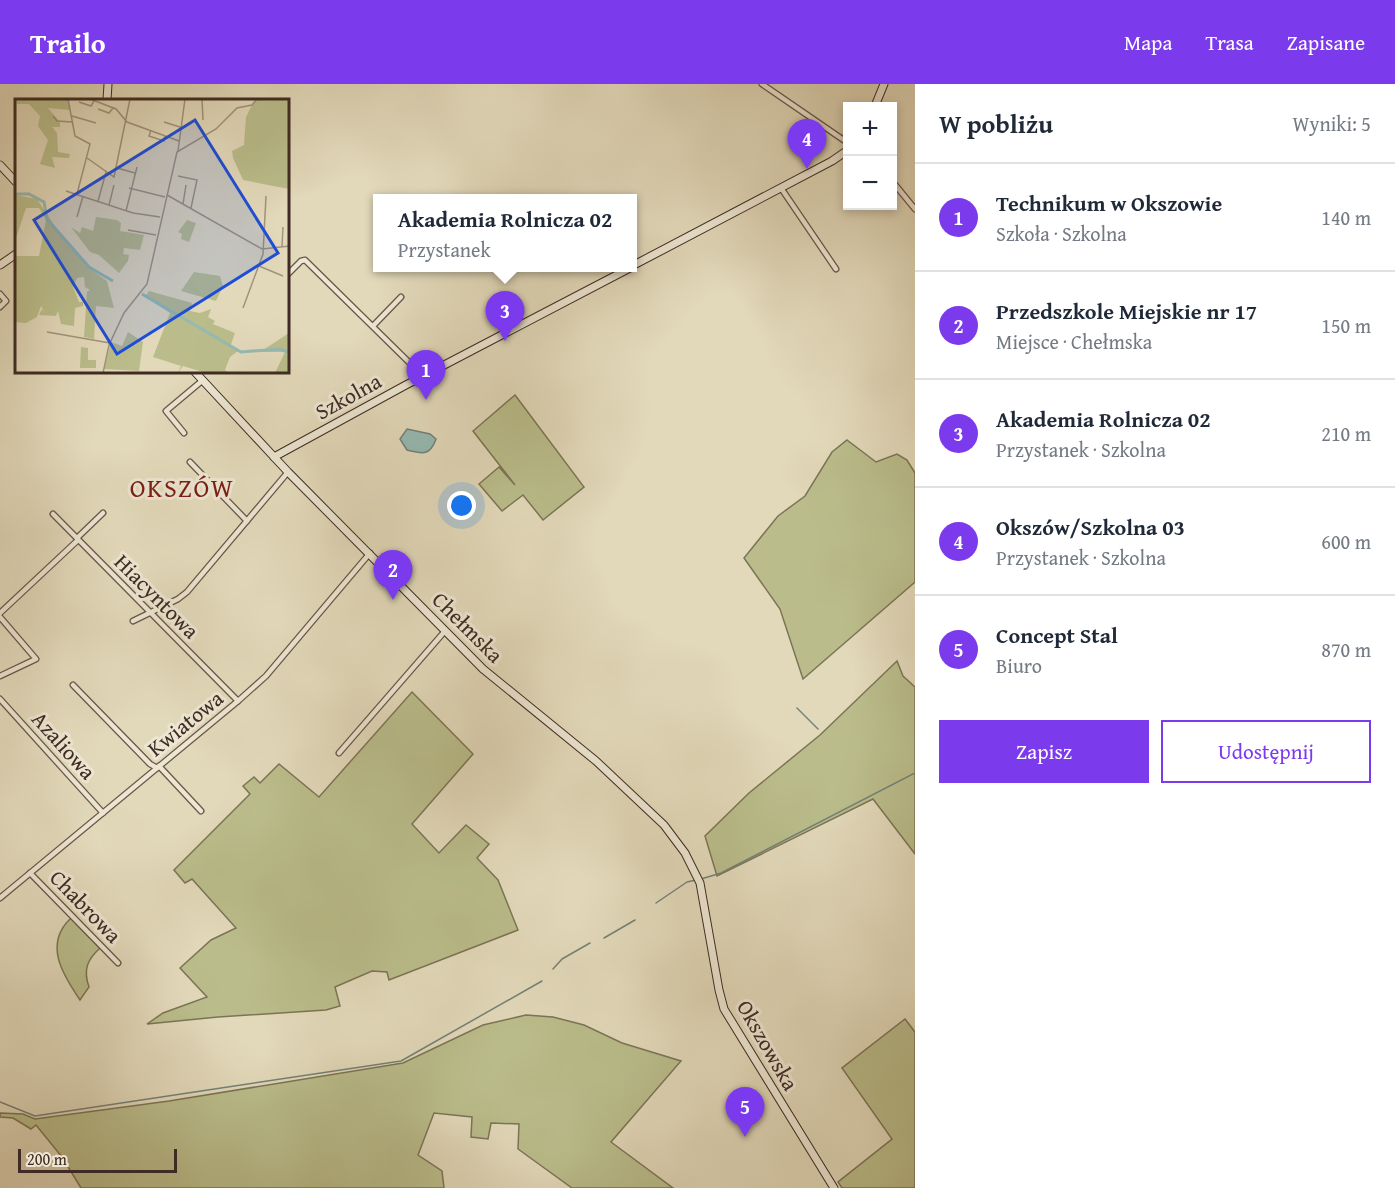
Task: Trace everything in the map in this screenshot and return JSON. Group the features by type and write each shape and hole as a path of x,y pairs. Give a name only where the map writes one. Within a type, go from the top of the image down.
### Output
{"main road":[{"path":"107,99 108,84"},
{"path":"877,102 884,84"},
{"name":"Szkolna","path":"637,264 843,153"},
{"path":"2,169 15,181"},
{"path":"0,265 15,255"},
{"name":"Szkolna","path":"274,457 621,272"},
{"name":"Chełmska","path":"197,374 288,472 488,674 596,761 643,803 664,825 696,872"},
{"name":"Okszowska","path":"696,872 724,1009 834,1188"}],"street":[{"path":"762,84 843,140"},
{"path":"897,187 915,209"},
{"path":"781,188 836,269"},
{"path":"290,272 305,260 423,376"},
{"path":"0,294 6,301 0,307"},
{"path":"374,326 400,297"},
{"path":"184,433 166,411 202,380"},
{"path":"190,462 247,521"},
{"path":"133,621 178,599 187,592 288,472"},
{"path":"0,676 36,659 0,615 103,513"},
{"name":"Hiacyntowa","path":"53,514 238,701"},
{"name":"Kwiatowa","path":"0,898 266,676 370,553"},
{"path":"339,753 445,631"},
{"path":"73,685 150,764 158,767 201,811"},
{"name":"Azaliowa","path":"0,699 103,813"},
{"name":"Chabrowa","path":"30,873 118,963"},
{"path":"0,888 5,894"}],"green space":[{"path":"515,395 584,487 543,520 523,495 502,511 479,484 499,467 515,485 473,431"},
{"path":"847,440 876,462 897,454 907,460 915,473 915,582 803,679 780,609 744,558 778,516 805,496 832,452"},
{"path":"897,661 903,676 915,687 915,854 873,799 717,876 705,836 749,793 820,735"},
{"path":"412,692 473,754 412,824 439,853 466,825 489,844 477,858 498,880 518,930 389,980 387,972 372,971 335,987 340,1006 326,1010 147,1024 163,1013 207,997 180,968 211,940 236,928 192,879 185,883 174,870 250,794 243,786 254,777 260,783 279,764 319,797"},
{"path":"71,918 100,948 87,966 86,975 89,987 80,1000 62,970 57,949 58,938"},
{"path":"526,1015 553,1017 584,1025 622,1043 681,1061 611,1142 673,1188 572,1188 518,1149 519,1124 491,1123 488,1139 471,1137 472,1117 434,1113 418,1155 442,1171 444,1188 81,1188 62,1157 36,1125 31,1129 13,1118 0,1117 0,1113 23,1114 35,1119 169,1101 403,1063 483,1025"},
{"path":"905,1019 915,1032 915,1188 842,1188 838,1182 892,1139 842,1068"}],"water":[{"path":"407,429 430,434 436,439 428,451 422,453 407,450 400,439"}],"waterway":[{"path":"797,708 818,729"},
{"path":"701,879 721,873 915,773"},
{"path":"656,903 687,882 696,880"},
{"path":"604,938 635,920"},
{"path":"553,969 562,959 590,943"},
{"path":"0,1102 35,1116 401,1061 542,981"}],"place":[{"name":"Okszów/Szkolna 03","path":"807,169"},
{"name":"Akademia Rolnicza 02","path":"505,341"},
{"name":"Technikum w Okszowie","path":"426,400"},
{"name":"Przedszkole Miejskie nr 17","path":"393,600"},
{"name":"Concept Stal","path":"745,1137"}],"district":[{"name":"OKSZÓW","path":"182,487"}]}
